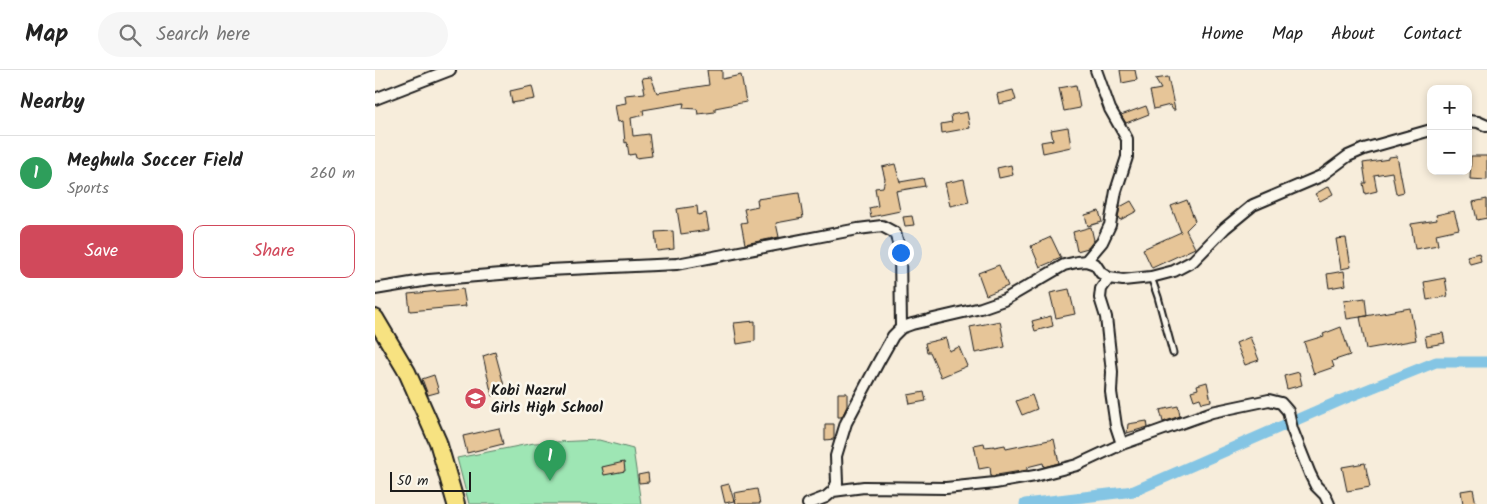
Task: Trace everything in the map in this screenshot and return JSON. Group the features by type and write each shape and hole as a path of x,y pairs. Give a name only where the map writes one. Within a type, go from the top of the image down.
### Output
{"main road":[{"path":"375,318 407,372 434,433 457,504"}],"street":[{"path":"375,98 450,70"},
{"path":"1086,261 1102,242 1109,224 1116,191 1127,156 1127,140 1110,109 1096,70"},
{"path":"1472,121 1487,126"},
{"path":"808,504 833,491 837,483 836,456 846,423 893,336 901,328 1004,300 1063,265 1086,261 1095,264 1101,273 1109,278 1123,280 1151,277 1174,271 1193,261 1225,228 1253,205 1321,176 1348,156 1364,149 1427,131"},
{"path":"375,289 439,279 548,270 677,264 882,226 895,232 900,249 901,328"},
{"path":"1109,278 1101,289 1100,298 1106,317 1112,372 1111,392 1116,426 1122,444"},
{"path":"833,491 864,487 946,488 995,483 1035,476 1077,465 1122,444 1212,412 1269,400 1281,403 1288,411 1292,429 1310,474 1329,504"}],"lane":[{"path":"1151,277 1173,353"}],"green space":[{"path":"599,440 633,449 641,504 469,504 457,458 534,443"}],"building":[{"path":"707,70 722,70 722,79 741,75 746,102 715,108 715,112 698,114 697,109 683,108 684,103 643,110 644,115 631,118 633,136 649,134 652,156 636,158 635,154 629,155 627,142 625,143 623,121 618,122 615,105 626,103 625,95 645,93 642,78 651,77 657,93 709,85"},
{"path":"1120,70 1135,70 1137,80 1122,83"},
{"path":"1168,77 1175,110 1170,105 1154,109 1150,91 1161,89 1155,79"},
{"path":"1076,85 1080,108 1064,111 1059,88"},
{"path":"532,86 535,99 512,103 510,91"},
{"path":"1013,90 1016,100 999,104 997,94"},
{"path":"1146,106 1149,114 1126,123 1121,115"},
{"path":"967,112 970,128 942,133 941,124 952,122 951,115"},
{"path":"1068,127 1071,147 1043,153 1041,142 1053,140 1051,130"},
{"path":"1397,156 1404,192 1396,194 1392,172 1374,175 1377,191 1365,194 1363,183 1366,183 1363,163"},
{"path":"1472,156 1487,156 1487,180 1470,179 1470,175 1472,175"},
{"path":"895,164 900,182 923,178 925,186 896,191 900,211 871,217 869,208 878,206 875,188 883,187 885,179 882,167"},
{"path":"1011,165 1013,175 999,178 997,168"},
{"path":"964,179 969,202 950,206 945,183"},
{"path":"1329,186 1333,194 1320,201 1315,194"},
{"path":"799,193 803,218 776,223 779,237 745,244 741,223 747,222 744,209 758,206 757,199"},
{"path":"1487,199 1487,218 1477,220 1473,202"},
{"path":"1187,200 1195,221 1186,230 1195,248 1152,268 1143,249 1181,232 1171,206"},
{"path":"1131,201 1137,211 1120,220 1118,217 1120,207"},
{"path":"697,206 698,215 706,213 709,230 681,234 677,209"},
{"path":"1099,211 1102,222 1088,226 1085,215"},
{"path":"1454,211 1459,229 1436,234 1438,245 1415,249 1411,224 1437,220 1436,215"},
{"path":"912,216 914,225 905,226 903,217"},
{"path":"1091,227 1094,240 1088,248 1077,251 1073,232"},
{"path":"673,231 674,249 657,251 655,232"},
{"path":"1051,237 1061,258 1040,267 1031,246"},
{"path":"1346,238 1351,267 1341,269 1336,239"},
{"path":"1479,253 1481,261 1470,264 1467,256"},
{"path":"999,265 1008,286 986,295 978,273"},
{"path":"1344,271 1346,285 1329,288 1327,274"},
{"path":"1445,278 1448,296 1427,300 1424,282"},
{"path":"463,289 466,306 410,311 408,294"},
{"path":"1069,289 1075,314 1056,318 1050,293"},
{"path":"1365,298 1367,316 1347,319 1344,301"},
{"path":"1410,308 1416,340 1366,349 1360,317"},
{"path":"1051,316 1053,326 1035,331 1032,321"},
{"path":"755,321 755,341 737,344 734,323"},
{"path":"1000,321 1005,347 975,353 970,327"},
{"path":"1341,327 1350,355 1332,361 1334,367 1314,374 1304,342 1324,336 1323,334"},
{"path":"1443,333 1445,343 1427,346 1425,336"},
{"path":"1250,337 1259,360 1245,365 1236,343"},
{"path":"946,338 949,351 959,347 967,366 941,377 930,352 927,352 925,343"},
{"path":"495,352 506,393 492,396 483,356"},
{"path":"1299,372 1302,385 1287,389 1284,376"},
{"path":"434,375 439,392 428,395 422,379"},
{"path":"1207,382 1211,401 1202,403 1200,398 1194,400 1191,391 1198,389 1197,385"},
{"path":"924,392 926,401 910,404 908,395"},
{"path":"838,393 847,393 847,406 842,417 838,417"},
{"path":"1032,395 1037,409 1022,415 1016,401"},
{"path":"1178,406 1180,416 1163,422 1160,410"},
{"path":"1147,421 1148,427 1127,433 1128,424"},
{"path":"825,424 834,424 834,439 825,440"},
{"path":"499,428 503,444 467,453 463,436"},
{"path":"1054,439 1059,463 1044,467 1043,463 1027,467 1027,470 991,476 990,467 979,469 974,445 984,443 985,447 994,447 1005,445 1006,449"},
{"path":"624,462 625,471 604,475 602,467"},
{"path":"1365,463 1370,487 1347,491 1342,467"},
{"path":"648,473 649,482 639,483 638,475"},
{"path":"729,484 734,501 725,503 721,486"},
{"path":"757,489 760,504 736,504 734,493"},
{"path":"1473,489 1476,504 1463,504 1461,491"}],"waterway":[{"path":"1025,504 1134,491 1344,399 1436,362 1487,362"}],"place":[{"name":"Kobi Nazrul Girls High School","path":"475,399"},
{"name":"Meghula Soccer Field","path":"550,481"}]}
